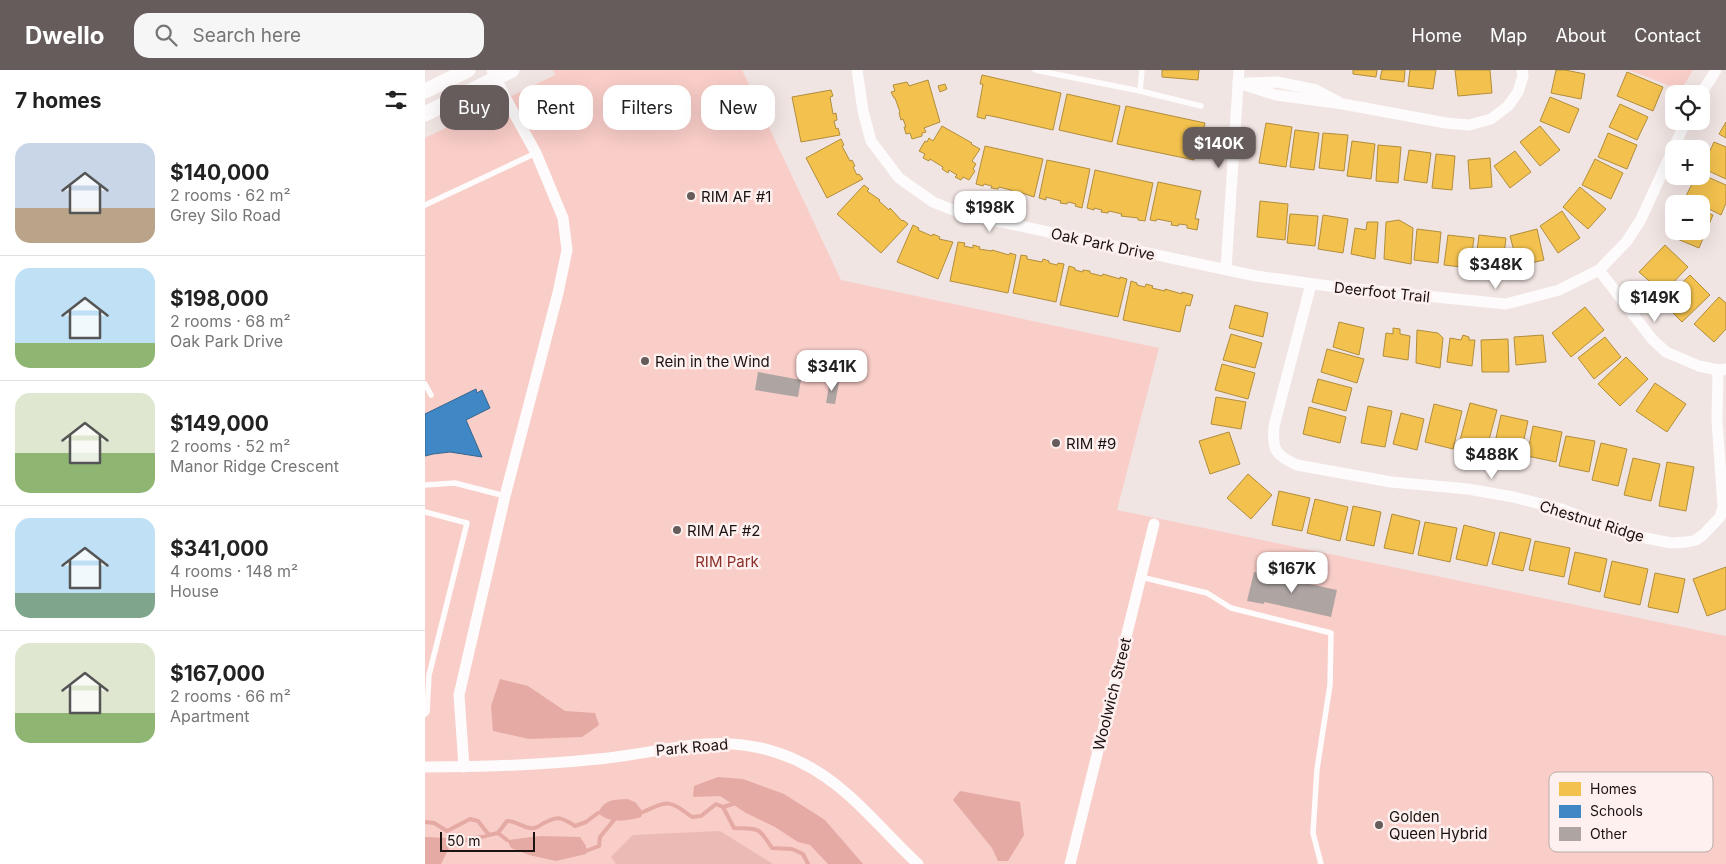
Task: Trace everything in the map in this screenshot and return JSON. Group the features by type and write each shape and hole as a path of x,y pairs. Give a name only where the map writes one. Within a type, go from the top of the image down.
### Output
{"street":[{"path":"425,91 468,70"},
{"path":"425,114 494,74 511,70"},
{"name":"Oak Park Drive","path":"857,70 863,111 871,140 899,178 933,202 963,214 1226,269"},
{"path":"1226,269 1239,70"},
{"path":"1239,83 1277,82 1316,90 1343,104 1447,123 1469,125 1491,119 1508,106 1518,92 1523,76 1522,70"},
{"path":"1707,85 1716,70"},
{"path":"464,767 459,695 505,496 558,293 567,250 563,218 536,153 494,74"},
{"name":"Deerfoot Trail","path":"1226,269 1256,276 1311,284 1506,304 1559,290 1599,270 1627,241 1641,219 1682,130"},
{"path":"1599,270 1652,340 1666,352 1699,366 1722,369"},
{"name":"Chestnut Ridge","path":"1311,284 1273,426 1274,449 1284,459 1297,465 1391,482 1468,489 1513,497 1561,509 1626,534 1671,543 1687,542 1696,540 1712,527 1720,517 1723,508 1717,420 1722,369"},
{"name":"Woolwich Street","path":"1070,864 1154,524"},
{"name":"Park Road","path":"425,767 533,765 727,742 771,749 803,763 847,793 918,864"}],"lane":[{"path":"1035,70 1201,106"},
{"path":"1141,92 1142,70"},
{"path":"425,205 536,153"},
{"path":"425,384 431,395"},
{"path":"425,485 455,482 505,496"},
{"path":"425,512 467,523 429,675 427,712 425,714"},
{"path":"1141,577 1207,593 1231,608 1331,633 1330,686 1317,769 1313,832 1321,864"}],"green space":[{"name":"RIM Park","path":"553,70 742,70 749,85 701,85 701,130 770,130 841,280 1159,348 1117,510 1726,636 1726,864 425,864 425,138 442,130 509,130 509,97 519,92 519,130 593,130 593,85 534,85 555,75"},
{"path":"1628,70 1693,70 1684,85 1668,85"}],"shaded area":[{"path":"500,679 528,686 565,711 595,713 599,725 582,737 529,739 493,731 491,706"},
{"path":"718,777 743,779 784,794 825,820 863,864 828,864 810,845 798,842 720,796 693,797 694,786"},
{"path":"960,791 1020,802 1024,835 1008,861 998,861 992,848 953,800"},
{"path":"627,799 635,802 643,812 641,817 613,820 598,813 607,803 614,800"},
{"path":"720,831 773,864 616,864 611,857 633,835"},
{"path":"540,836 580,837 586,846 586,854 556,861 529,855 511,848 507,840"},
{"path":"425,837 446,838 450,846 441,864 425,864"}],"building: Homes":[{"path":"1162,70 1199,70 1198,80 1162,77"},
{"path":"1353,70 1377,70 1376,77 1353,74"},
{"path":"1382,70 1405,70 1404,82 1380,79"},
{"path":"1410,70 1436,70 1433,89 1408,86"},
{"path":"1455,70 1490,70 1492,93 1458,96"},
{"path":"1556,70 1585,74 1581,99 1551,93"},
{"path":"1627,72 1663,87 1653,111 1617,96"},
{"path":"982,75 1061,93 1053,130 986,115 985,119 977,117 983,84 980,84"},
{"path":"928,80 940,122 924,128 926,132 922,133 922,136 912,139 910,133 906,134 904,127 906,127 903,119 901,120 895,98 891,92 895,91 893,85 907,82 909,86"},
{"path":"945,84 947,89 940,92 938,86"},
{"path":"831,90 833,96 830,97 833,114 836,113 837,120 834,121 840,135 801,142 792,97"},
{"path":"1067,94 1120,106 1112,142 1059,130"},
{"path":"1550,97 1579,109 1569,133 1540,121"},
{"path":"1620,104 1648,117 1637,140 1609,127"},
{"path":"1126,106 1205,123 1203,132 1201,131 1194,160 1117,144"},
{"path":"1726,122 1726,138 1719,134"},
{"path":"1266,123 1292,127 1286,167 1259,163"},
{"path":"942,126 980,149 972,161 976,164 973,169 975,171 969,180 963,177 961,180 955,177 957,175 949,170 948,173 942,169 943,167 930,159 929,161 923,158 925,154 919,151 929,138 933,141"},
{"path":"1540,126 1560,150 1540,166 1520,142"},
{"path":"1295,130 1319,133 1314,170 1290,167"},
{"path":"1323,133 1348,135 1344,171 1319,168"},
{"path":"1608,133 1637,145 1627,169 1598,157"},
{"path":"841,139 844,145 842,146 850,161 852,160 857,175 859,174 863,179 827,198 806,158"},
{"path":"1352,141 1375,144 1371,179 1347,176"},
{"path":"1714,142 1726,147 1726,179 1710,172 1710,151"},
{"path":"1378,145 1401,147 1398,183 1376,181"},
{"path":"985,146 1043,159 1034,197 1019,192 1018,194 1011,192 1011,190 999,187 998,189 984,184 983,186 976,184"},
{"path":"1409,150 1431,153 1427,183 1404,180"},
{"path":"1515,151 1531,172 1510,188 1494,166"},
{"path":"1436,154 1455,156 1452,190 1432,188"},
{"path":"1490,158 1492,187 1470,189 1468,160"},
{"path":"1595,159 1623,173 1611,199 1582,185"},
{"path":"1047,160 1090,169 1082,208 1068,202 1067,204 1046,197 1046,200 1039,198"},
{"path":"1095,170 1153,183 1145,221 1138,220 1138,218 1121,216 1122,214 1109,211 1108,213 1094,208 1094,210 1087,208"},
{"path":"1710,178 1726,185 1726,203 1721,215 1710,210 1710,195 1686,195 1692,185 1710,185"},
{"path":"1158,182 1201,191 1195,219 1199,219 1197,230 1187,228 1187,225 1179,224 1178,226 1171,225 1172,222 1157,219 1156,221 1150,220"},
{"path":"864,185 869,189 867,191 908,224 881,253 837,214"},
{"path":"1580,187 1606,209 1588,229 1563,207"},
{"path":"1260,201 1288,204 1285,240 1257,237"},
{"path":"1562,211 1580,238 1558,253 1540,226"},
{"path":"1290,214 1318,216 1315,246 1287,243"},
{"path":"1323,215 1348,219 1343,253 1318,249"},
{"path":"1399,220 1413,228 1411,264 1384,259 1386,222"},
{"path":"1367,222 1378,222 1375,259 1351,254 1355,228 1366,230"},
{"path":"913,225 919,228 918,230 940,237 939,239 953,242 938,279 897,262"},
{"path":"1417,229 1441,232 1438,263 1414,260"},
{"path":"1537,229 1544,260 1518,266 1510,236"},
{"path":"1448,235 1474,238 1470,268 1444,265"},
{"path":"1479,235 1506,238 1502,270 1475,267"},
{"path":"1680,240 1702,240 1699,248"},
{"path":"958,242 965,243 964,246 973,248 973,245 980,247 979,249 1016,255 1008,293 950,281"},
{"path":"1665,245 1688,267 1663,293 1639,272"},
{"path":"1021,255 1027,256 1027,259 1042,262 1043,259 1057,265 1058,263 1064,264 1056,302 1013,293"},
{"path":"1069,266 1083,272 1083,270 1090,271 1090,273 1102,276 1103,274 1127,279 1118,317 1060,305"},
{"path":"1690,275 1710,295 1682,322 1662,302"},
{"path":"1131,281 1145,287 1146,284 1153,286 1152,288 1193,295 1190,306 1186,305 1180,332 1123,320"},
{"path":"1719,297 1726,303 1726,329 1714,342 1694,324"},
{"path":"1235,305 1268,313 1263,337 1229,328"},
{"path":"1585,307 1604,330 1571,357 1552,333"},
{"path":"1339,322 1364,328 1359,355 1333,347"},
{"path":"1393,328 1400,329 1400,334 1410,336 1408,360 1383,356 1386,333 1393,334"},
{"path":"1417,330 1438,333 1443,338 1440,368 1416,363"},
{"path":"1231,334 1262,343 1255,368 1223,360"},
{"path":"1463,335 1469,337 1469,340 1475,340 1472,366 1447,362 1450,338 1461,340"},
{"path":"1543,335 1546,362 1516,365 1514,337"},
{"path":"1605,337 1621,357 1594,379 1578,358"},
{"path":"1508,339 1509,372 1482,372 1481,340"},
{"path":"1327,349 1364,359 1357,383 1321,372"},
{"path":"1626,357 1648,379 1620,406 1598,384"},
{"path":"1222,364 1255,373 1248,399 1215,390"},
{"path":"1318,379 1352,388 1346,411 1312,402"},
{"path":"1655,383 1686,404 1667,432 1636,411"},
{"path":"1216,397 1246,402 1241,429 1211,424"},
{"path":"1470,403 1497,410 1486,451 1459,444"},
{"path":"1434,404 1462,411 1453,449 1425,442"},
{"path":"1368,406 1392,411 1385,447 1361,443"},
{"path":"1309,407 1346,417 1340,443 1303,434"},
{"path":"1401,413 1424,419 1417,450 1393,444"},
{"path":"1501,415 1528,421 1521,453 1494,447"},
{"path":"1533,426 1562,432 1556,462 1527,456"},
{"path":"1229,432 1240,464 1210,474 1199,441"},
{"path":"1566,436 1595,441 1589,472 1559,466"},
{"path":"1601,443 1627,449 1618,486 1592,480"},
{"path":"1633,458 1660,464 1651,501 1624,495"},
{"path":"1667,462 1694,467 1686,511 1659,506"},
{"path":"1248,474 1272,495 1251,519 1227,498"},
{"path":"1279,491 1310,498 1302,531 1272,525"},
{"path":"1315,499 1348,507 1340,541 1307,533"},
{"path":"1353,506 1381,512 1374,546 1346,540"},
{"path":"1392,514 1420,521 1413,554 1384,548"},
{"path":"1425,522 1457,528 1450,562 1418,555"},
{"path":"1464,525 1495,533 1487,566 1456,559"},
{"path":"1500,532 1531,539 1523,571 1492,564"},
{"path":"1535,541 1570,548 1564,577 1529,570"},
{"path":"1575,552 1607,559 1600,592 1568,584"},
{"path":"1612,561 1648,569 1640,605 1604,597"},
{"path":"1726,567 1726,609 1707,616 1693,579"},
{"path":"1655,573 1685,579 1678,613 1648,607"}],"building: Schools":[{"path":"476,389 477,393 482,390 490,408 466,420 482,457 450,452 425,456 425,414"}],"building: Other":[{"path":"758,372 801,380 798,397 755,390"},
{"path":"830,380 839,382 835,404 826,403"},
{"path":"1254,572 1337,590 1331,617 1264,602 1264,604 1247,601"}],"waterway":[{"path":"643,812 658,805 669,804 678,807 692,817 701,816 716,804 723,807 734,828 757,830 764,836 772,848 792,849 803,854 808,864"},
{"path":"723,807 733,804"},
{"path":"425,822 434,823 447,831 470,819 478,821 489,835 498,833 507,821 533,828 559,818 575,826 586,822 598,813"},
{"path":"586,851 599,846 600,837 614,820"},
{"path":"498,833 507,840"},
{"path":"450,846 469,839 489,835"}],"place":[{"name":"RIM AF #1","path":"691,196"},
{"name":"Rein in the Wind","path":"645,361"},
{"name":"RIM #9","path":"1056,443"},
{"name":"RIM AF #2","path":"677,530"},
{"name":"Golden Queen Hybrid","path":"1379,825"}]}
